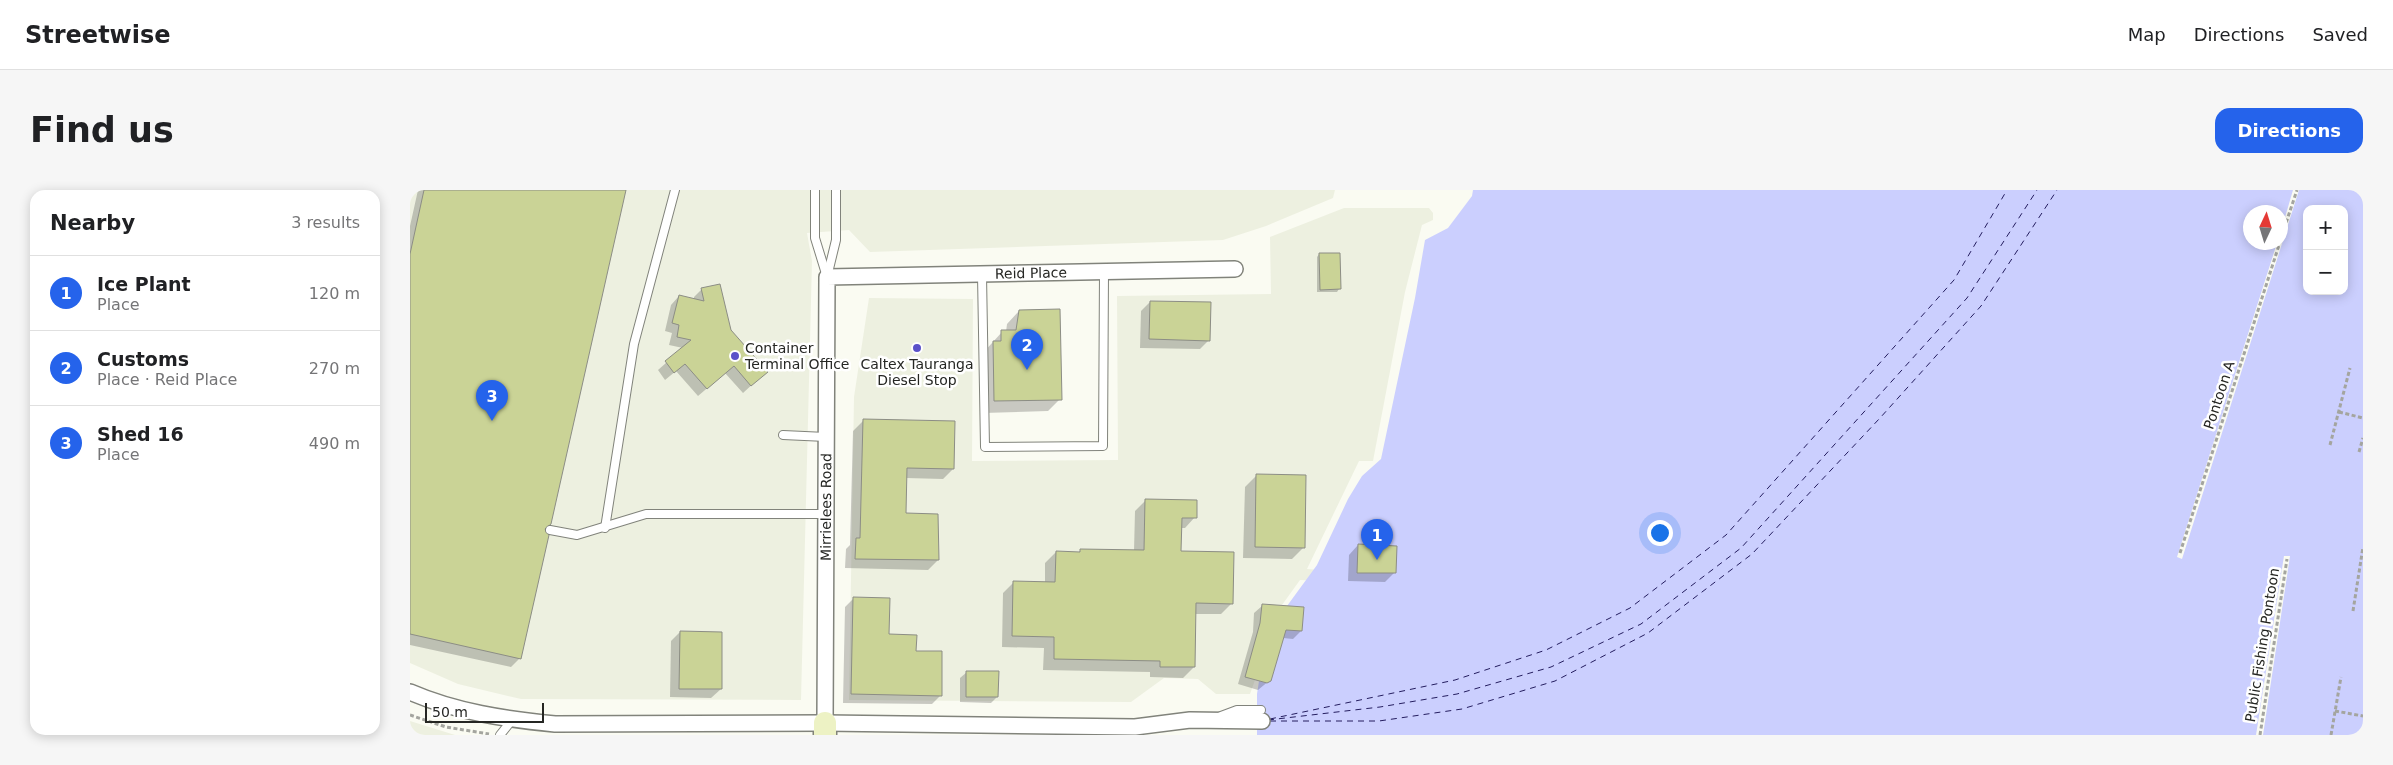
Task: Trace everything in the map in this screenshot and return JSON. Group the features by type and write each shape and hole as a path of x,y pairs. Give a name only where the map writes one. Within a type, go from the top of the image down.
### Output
{"street":[{"name":"Reid Place","path":"827,278 1235,269"},
{"name":"Mirrielees Road","path":"826,729 827,278"},
{"path":"410,692 468,712 512,720 556,724 826,729 1135,731 1190,720 1261,716"}],"lane":[{"path":"605,528 634,344 674,190"},
{"path":"815,190 815,238 827,278"},
{"path":"827,278 836,240 836,190"},
{"path":"982,275 985,447 1103,446 1104,272"},
{"path":"783,435 826,437"},
{"path":"550,530 578,536 646,514 826,514"},
{"path":"500,735 512,720"}],"path":[{"name":"Pontoon A","path":"2288,218 2297,190"},
{"name":"Pontoon A","path":"2180,553 2277,250"},
{"path":"2330,446 2350,368"},
{"path":"2339,412 2363,418"},
{"path":"2359,452 2363,438"},
{"path":"2353,611 2361,577 2363,548"},
{"name":"Public Fishing Pontoon","path":"2260,735 2287,558"},
{"path":"2331,735 2341,677"},
{"path":"2335,711 2363,716"},
{"path":"410,715 446,727 493,735"}],"shaded area":[{"path":"410,190 1335,190 1333,198 1266,226 1223,240 870,252 849,230 807,233 812,261 801,700 521,699 458,684 410,663"},
{"path":"1344,208 1429,208 1433,213 1433,220 1422,225 1405,292 1373,461 1359,461 1307,569 1347,572 1356,582 1300,580 1282,605 1304,607 1302,631 1284,637 1271,681 1267,683 1255,680 1250,694 1216,694 1198,679 1164,678 1131,702 849,700 854,397 869,298 973,299 972,461 1118,460 1117,296 1271,294 1270,237"},
{"path":"410,721 455,735 410,735"}],"water":[{"path":"1473,190 2363,190 2363,735 1257,735 1257,694 1259,681 1267,683 1271,680 1284,637 1273,629 1302,631 1304,607 1287,606 1317,565 1348,499 1362,476 1381,459 1415,298 1425,240 1448,228 1472,196"}],"pier":[{"path":"2293,190 2299,190 2288,225 2288,207"},
{"path":"2275,250 2280,250 2182,559 2177,557"},
{"path":"2284,556 2290,556 2263,735 2256,735"}],"building":[{"path":"424,190 626,190 551,524 545,529 549,535 521,659 410,634 410,254"},
{"path":"1319,253 1340,253 1341,289 1320,290"},
{"path":"720,284 731,330 768,372 751,386 734,366 707,389 685,364 674,373 665,361 691,340 677,337 679,325 672,323 679,295 704,301 701,288"},
{"path":"1150,301 1211,302 1210,341 1149,339"},
{"path":"1060,309 1062,400 994,401 993,341 1001,341 1001,330 1016,330 1019,310"},
{"path":"863,419 955,421 954,469 907,468 906,513 938,514 939,560 855,559 856,538 860,538"},
{"path":"1256,474 1306,475 1305,548 1255,547"},
{"path":"1145,499 1197,500 1197,518 1182,518 1181,551 1234,552 1233,604 1196,603 1195,667 1160,667 1160,661 1054,659 1054,637 1012,636 1013,581 1055,582 1056,551 1080,552 1080,549 1144,550"},
{"path":"1358,544 1397,546 1396,573 1357,573"},
{"path":"853,597 890,598 889,634 917,635 916,651 942,651 942,696 851,694"},
{"path":"1262,604 1304,607 1302,631 1286,630 1271,681 1267,683 1245,677 1260,623"},
{"path":"680,631 722,632 722,689 679,689"},
{"path":"966,671 999,671 998,697 966,697"}],"ferry route":[{"path":"1270,719 1455,680 1546,650 1630,608 1726,535 1954,280 2007,190"},
{"path":"1268,720 1380,707 1457,694 1551,667 1641,624 1741,548 1967,298 2037,190"},
{"path":"1270,721 1379,721 1462,709 1555,681 1648,633 1752,554 1880,418 1981,306 2057,190"}],"place":[{"name":"Caltex Tauranga Diesel Stop","path":"917,348"},
{"name":"Container Terminal Office","path":"735,356"},
{"name":"Customs","path":"1027,370"},
{"name":"Shed 16","path":"492,421"},
{"name":"Ice Plant","path":"1377,560"}]}
